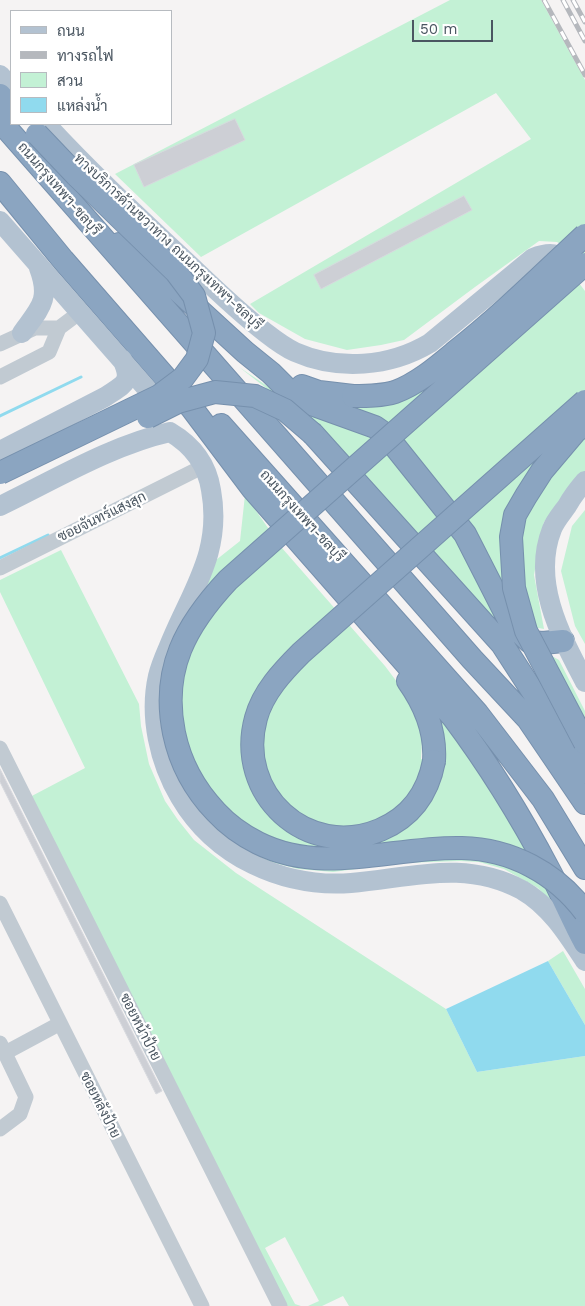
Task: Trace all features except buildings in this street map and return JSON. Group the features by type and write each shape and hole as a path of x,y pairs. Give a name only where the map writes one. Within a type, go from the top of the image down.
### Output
{"highway":[{"path":"0,96 10,106"},
{"name":"ถนนกรุงเทพฯ-ชลบุรี","path":"0,122 472,659 528,719 585,803"},
{"path":"0,473 158,396 183,378 198,358 204,332 194,296 176,272 76,175 28,125"},
{"name":"ถนนกรุงเทพฯ-ชลบุรี","path":"0,178 477,713 543,799 585,868"},
{"path":"0,183 63,260 191,407 270,509 446,710 473,744 522,820 585,943"},
{"path":"91,226 150,265 293,395 311,404 375,426 385,434 466,534 511,624 530,642 564,641"},
{"path":"271,373 292,383 320,392 353,396 395,392 438,366 474,338 585,235"},
{"path":"585,264 228,580 199,612 183,642 173,676 171,695 177,745 191,777 211,807 223,820 250,839 290,855 316,858 360,858 446,848 478,849 504,854 533,866 549,876 585,912"},
{"path":"0,486 178,402 215,392 255,396 285,410 313,434 502,644 585,772"},
{"path":"270,509 282,530 308,565 381,648 416,693 433,735 434,761 428,785 414,806 388,827 362,837 333,837 314,832 294,823 280,811 261,787 252,757 252,742 255,720 267,693 277,678 301,653 585,401"},
{"path":"585,424 575,432 542,471 515,515 511,538 514,588 526,631 585,743"},
{"path":"502,644 539,673 585,732"}],"main road":[{"path":"0,75 10,86"},
{"name":"ทางบริการด้านขวาทาง ถนนกรุงเทพฯ-ชลบุรี","path":"47,125 85,166 243,316 283,346 294,352 320,360 334,363 362,363 381,361 418,350 430,343 533,258 544,254 555,253 585,271"},
{"path":"0,221 148,389 159,415 159,424 147,437"},
{"path":"22,333 44,301 44,280 37,262"},
{"path":"0,451 120,387 127,380 128,374 121,358"},
{"path":"0,506 125,445 147,437 170,432 184,440 204,466 210,482 214,504 211,549 204,570 166,653 159,674 156,691 156,728 165,766 172,782 192,814 205,830 234,854 254,865 285,877 316,883 340,883 430,873 458,872 473,873 512,886 524,891 553,916 585,961"},
{"path":"585,481 552,527 546,552 550,608 585,682"}],"street":[{"path":"0,377 49,352 59,328 80,313"},
{"path":"0,344 36,328 59,328"},
{"name":"ซอยจันทร์แสงสุก","path":"0,568 204,466"},
{"name":"ซอยหน้าป้าย","path":"0,748 280,1306"},
{"name":"ซอยหลังป้าย","path":"0,903 202,1306"},
{"path":"0,1129 20,1114 26,1097 2,1048 59,1024"}],"green space":[{"path":"450,0 541,0 585,80 585,259 557,242 539,241 404,340 347,350 305,339 259,313 250,304 531,139 496,93 201,257 115,174"},
{"path":"576,279 585,291 585,472 544,522 534,575 544,629 533,627 513,613 488,553 446,496 343,407 386,402"},
{"path":"239,367 282,396 373,437 461,538 511,633 559,660 585,711 585,719 483,607 279,398"},
{"path":"245,495 282,548 385,666 403,690 419,726 422,738 421,759 442,762 437,709 484,772 565,919 538,888 504,869 479,862 402,863 333,872 298,869 263,860 224,837 161,698 216,560 240,541"},
{"path":"585,510 585,644 575,626 561,571 572,526"},
{"path":"61,550 139,704 141,726 149,764 165,801 194,840 236,873 446,1009 477,1072 585,1056 585,1306 349,1306 343,1296 322,1306 308,1306 319,1301 285,1237 265,1248 295,1304 301,1306 281,1306 28,798 85,768 0,592 0,580"},
{"path":"563,951 585,989 585,1025 548,961"}],"water":[{"path":"548,961 585,1025 585,1056 477,1072 446,1009"}],"waterway":[{"path":"0,416 81,377"},
{"path":"0,558 48,535"}],"railway":[{"path":"544,0 585,75"},
{"path":"563,0 585,41"},
{"path":"573,0 585,22"}]}
